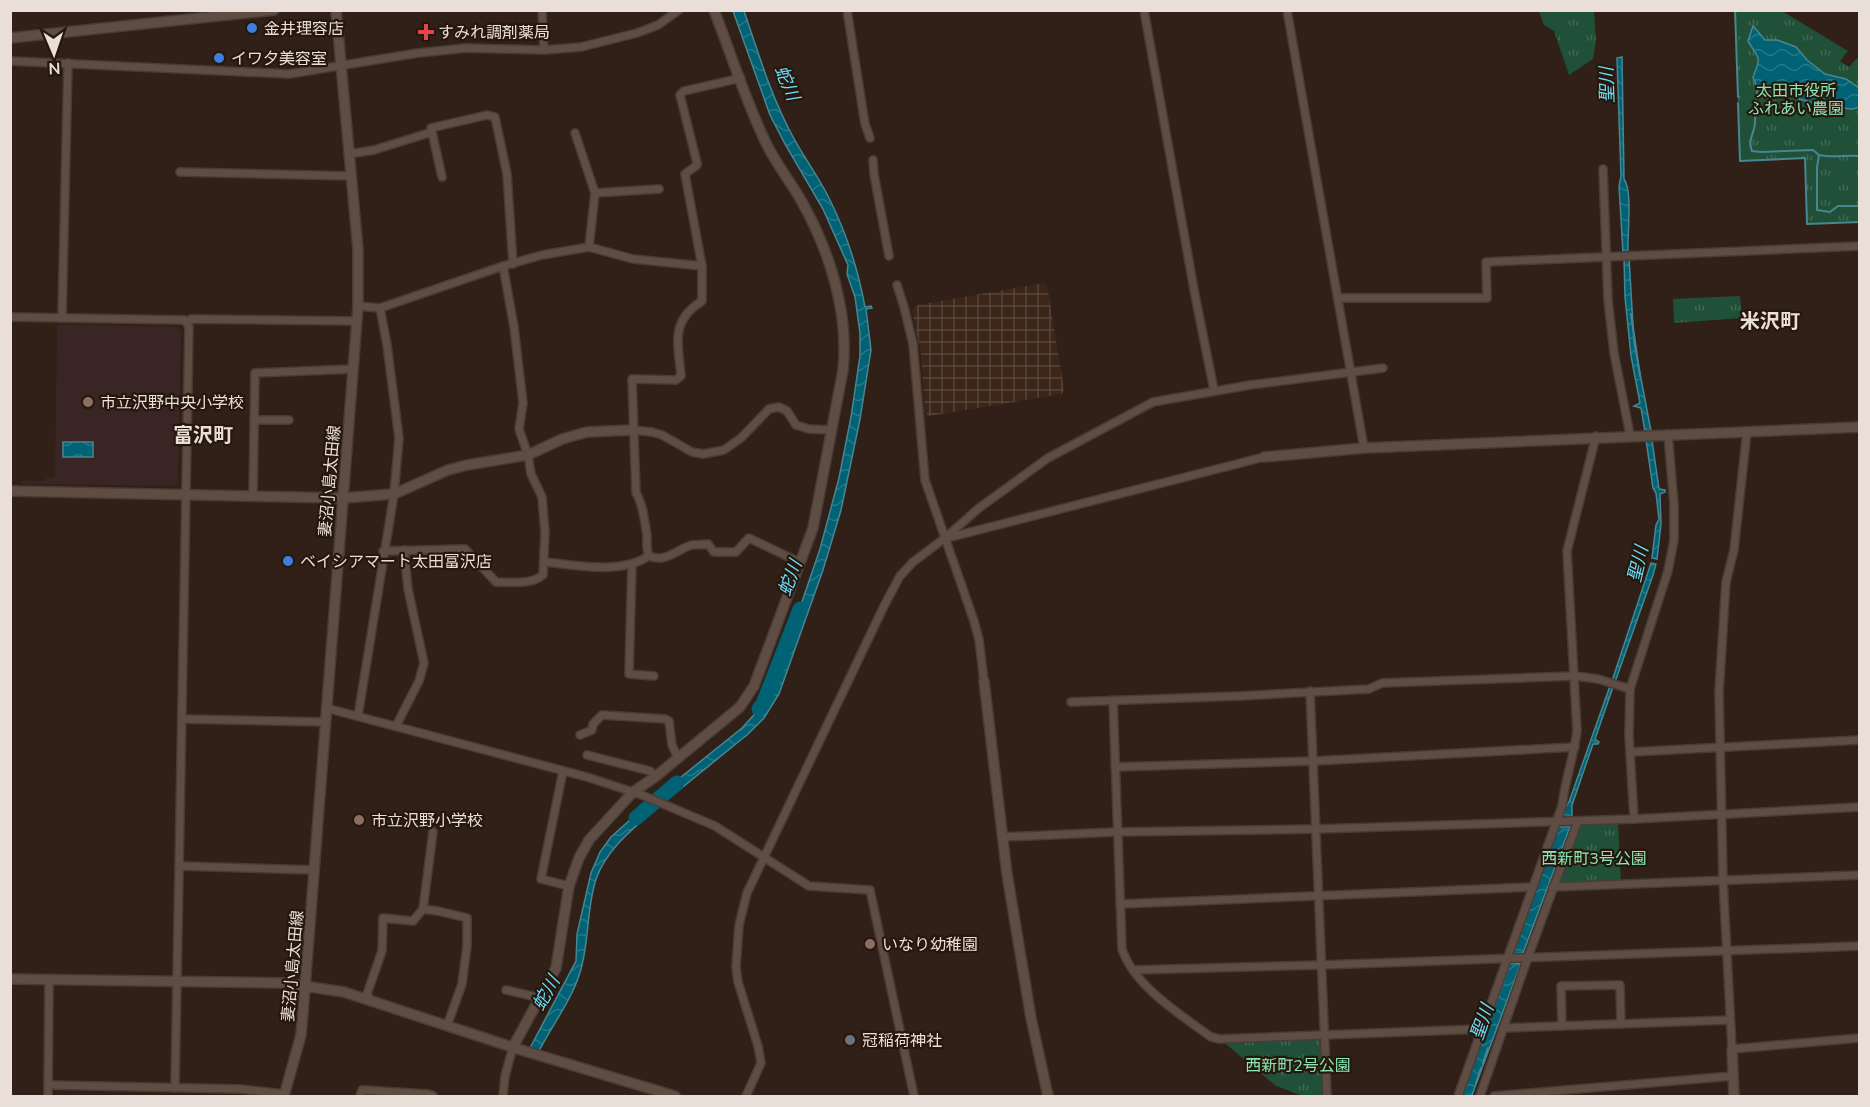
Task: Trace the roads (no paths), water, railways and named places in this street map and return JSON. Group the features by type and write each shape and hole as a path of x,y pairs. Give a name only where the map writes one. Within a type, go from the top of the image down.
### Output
{"street":[{"path":"10,38 211,14 274,10"},
{"name":"妻沼小島太田線","path":"285,1095 301,1035 358,306 358,250 336,10"},
{"path":"542,10 544,50"},
{"path":"10,61 270,74 304,72 466,48 544,50 580,47 621,38 658,25 680,10"},
{"path":"503,1096 505,1076 515,1048 551,981 558,962 569,886 579,858 589,840 637,794 750,696 813,528 843,370 845,343 837,294 813,224 765,141 714,10"},
{"path":"847,10 865,124 870,138"},
{"path":"1144,10 1192,283 1214,390"},
{"path":"1287,10 1364,448"},
{"path":"63,318 68,63"},
{"path":"649,556 642,506 636,493 632,379 676,380 681,375 677,332 680,322 693,307 702,301 702,266 684,174 697,165 680,95 684,91 741,78"},
{"path":"442,177 431,128 487,116 495,117 507,174 513,264"},
{"path":"349,154 374,150 432,132"},
{"path":"575,133 595,193 590,247"},
{"path":"873,160 889,256"},
{"path":"1603,169 1614,353 1632,435"},
{"path":"180,172 352,176"},
{"path":"595,193 659,189"},
{"path":"1338,298 1487,298 1486,262 1860,246"},
{"path":"358,306 380,308 503,266 542,255 590,247 633,259 702,266"},
{"path":"384,551 465,549 496,582 521,582 538,579 543,575 545,562 542,497 531,474 528,455 519,429 523,403 514,327 503,266"},
{"path":"897,285 913,344 925,480 979,640 1002,837 1031,1018 1048,1096"},
{"path":"358,716 394,494 399,438 380,308"},
{"path":"10,317 181,320 187,322"},
{"path":"187,322 191,318 357,321"},
{"path":"182,1096 179,1088 178,982 187,494 189,327 187,322"},
{"path":"746,1096 761,1063 736,968 740,925 747,893 900,576 913,562 979,508 1048,458 1153,402 1214,390 1383,368"},
{"path":"253,496 255,374 353,369"},
{"path":"10,491 343,498 394,494 448,470 528,455 562,439 587,432 632,430 652,432 692,452 703,454 724,450 741,438 769,409 778,407 787,411 796,424 809,429 831,430"},
{"path":"254,420 289,420"},
{"path":"945,538 1264,457 1364,448 1596,436 1860,427"},
{"path":"1734,1096 1722,880 1719,692 1726,582 1734,550 1747,430"},
{"path":"1634,819 1626,688 1668,571 1674,540 1674,505 1665,434"},
{"path":"1458,1096 1557,822 1562,806 1564,783 1575,747 1577,731 1575,676 1567,551 1596,436"},
{"path":"545,562 597,568 632,564 649,556 655,558 671,556 691,545 708,544 714,552 736,552 749,538 799,562"},
{"path":"396,726 419,681 424,663 408,589 404,550"},
{"path":"632,564 629,674 654,676"},
{"path":"1071,702 1369,689 1382,683 1575,676 1602,680 1626,688"},
{"path":"1310,692 1327,1096"},
{"path":"1113,700 1122,950 1125,959 1147,987 1211,1037 1220,1039 1483,1029"},
{"path":"326,708 563,771 637,794 716,826 809,886 870,890 914,1096"},
{"path":"580,735 592,730 593,724 602,715 666,719 669,721 676,754 680,756"},
{"path":"183,719 326,722"},
{"path":"1631,752 1860,740"},
{"path":"1115,767 1314,761 1575,747"},
{"path":"587,755 650,771 655,777"},
{"path":"563,771 541,879 569,886"},
{"path":"1002,837 1116,832 1557,822 1721,816 1860,807"},
{"path":"1480,1096 1574,821"},
{"path":"370,1000 367,994 382,951 383,918 413,921 423,909 433,832"},
{"path":"180,866 315,870"},
{"path":"1553,887 1860,875"},
{"path":"1120,904 1533,887"},
{"path":"423,909 467,918 467,946 462,984 447,1026"},
{"path":"1133,970 1860,946"},
{"path":"10,979 305,985 344,992 515,1048 675,1096"},
{"path":"48,1096 49,980"},
{"path":"1562,1026 1561,986 1620,985 1621,1024"},
{"path":"506,990 541,999"},
{"path":"1503,1028 1730,1020"},
{"path":"1732,1048 1860,1038"},
{"path":"1494,1096 1733,1076"},
{"path":"48,1085 240,1089 285,1095"},
{"path":"360,1096 362,1090 433,1096"}],"water":[{"path":"733,11 744,11 765,74 784,120 825,190 841,224 855,265 865,307 871,306 872,308 866,309 871,350 860,419 841,510 823,570 779,694 764,718 748,734 668,799 660,794 742,728 762,706 782,660 820,549 839,478 860,356 860,333 855,297 847,274 848,265 823,209 770,115"},
{"path":"1753,26 1765,40 1777,40 1796,47 1807,60 1825,74 1846,79 1859,88 1859,107 1853,109 1829,107 1799,99 1780,88 1756,85 1753,77 1758,58 1748,41"},
{"path":"1622,57 1624,179 1629,203 1628,253 1623,253 1619,186 1621,176 1617,58"},
{"path":"1624,258 1629,258 1634,342 1651,431 1645,432 1641,408 1634,406 1640,403 1631,356"},
{"path":"1646,440 1652,440 1659,489 1665,490 1660,494 1661,524 1657,559 1652,558 1656,525 1659,519"},
{"path":"63,442 93,442 93,457 63,457"},
{"path":"1651,563 1656,564 1653,575 1615,682 1612,681"},
{"path":"1610,686 1613,687 1595,739 1599,742 1593,744 1572,805 1572,817 1559,818 1569,802"},
{"path":"649,803 658,807 622,839 601,868 593,890 579,976 539,1051 530,1048 576,961 577,934 591,873 600,852 611,837"},
{"path":"1556,827 1570,827 1523,953 1511,954"},
{"path":"1521,963 1472,1095 1462,1096 1510,964"}],"waterway":[{"path":"1735,10 1738,97"},
{"path":"1759,86 1755,126 1750,143 1752,151 1813,150 1819,155 1817,210 1830,212 1838,206 1860,206"},
{"path":"1738,103 1740,161 1805,158 1807,224 1860,222"},
{"path":"1819,155 1860,156"},
{"name":"聖川","path":"1631,314 1640,376"},
{"name":"蛇川","path":"759,709 763,704 800,609"},
{"name":"蛇川","path":"636,818 677,783"},
{"name":"聖川","path":"1483,1063 1488,1048"},
{"name":"聖川","path":"1476,1083 1481,1068"}],"place":[{"name":"金井理容店","path":"252,28"},
{"name":"すみれ調剤薬局","path":"426,32"},
{"name":"イワ夕美容室","path":"219,58"},
{"name":"市立沢野中央小学校","path":"88,402"},
{"name":"ベイシアマート太田富沢店","path":"288,561"},
{"name":"市立沢野小学校","path":"359,820"},
{"name":"いなり幼稚園","path":"870,944"},
{"name":"冠稲荷神社","path":"850,1040"}],"district":[{"name":"米沢町","path":"1770,321"},
{"name":"富沢町","path":"203,435"}],"park label":[{"name":"太田市役所 ふれあい農園","path":"1796,99"},
{"name":"西新町3号公園","path":"1594,858"},
{"name":"西新町2号公園","path":"1298,1065"}]}
